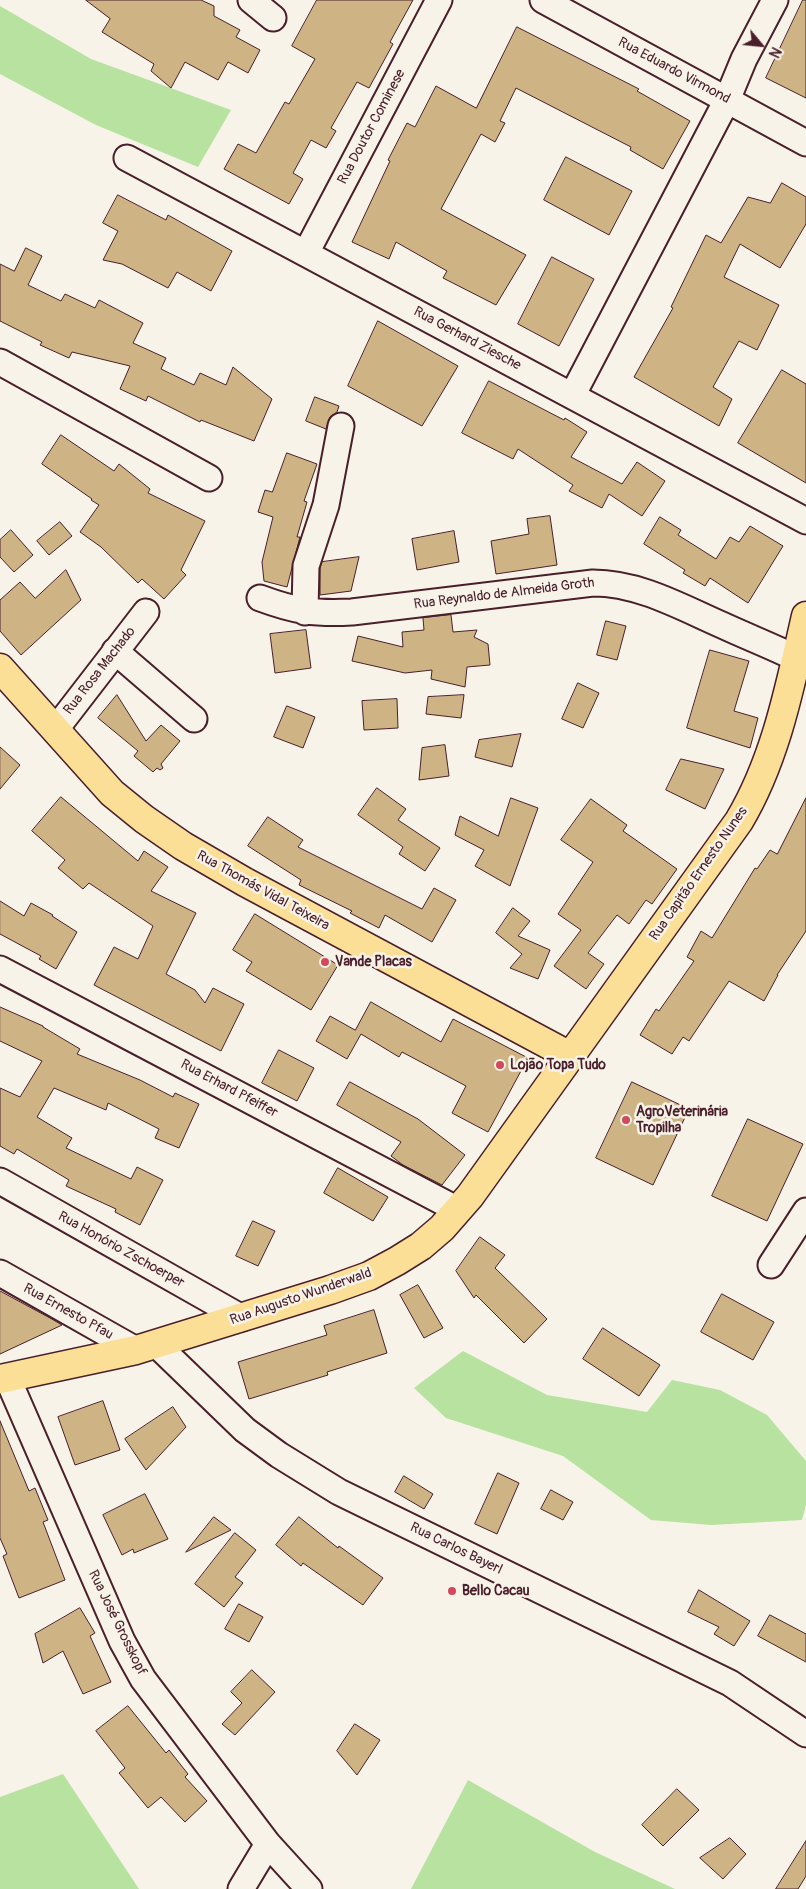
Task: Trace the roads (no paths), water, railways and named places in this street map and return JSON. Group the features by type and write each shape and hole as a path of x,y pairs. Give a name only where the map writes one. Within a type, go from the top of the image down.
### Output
{"main road":[{"name":"Rua Capitão Ernesto Nunes","path":"570,1056 739,821 753,797 769,758 801,660 806,616"},
{"name":"Rua Thomás Vidal Teixeira","path":"0,668 112,793 144,819 183,846 245,882 570,1056"},
{"name":"Rua Augusto Wunderwald","path":"4,1378 146,1347 330,1290 369,1276 397,1261 420,1246 442,1228 470,1196 570,1056"}],"street":[{"path":"251,0 273,18"},
{"name":"Rua Doutor Cominese","path":"306,253 439,0"},
{"name":"Rua Eduardo Virmond","path":"543,0 806,143"},
{"path":"572,396 727,100 744,59 775,0"},
{"name":"Rua Gerhard Ziesche","path":"127,158 806,521"},
{"path":"0,362 209,478"},
{"path":"305,612 306,566 326,505 341,426"},
{"name":"Rua Reynaldo de Almeida Groth","path":"260,598 305,612 352,612 593,583 608,583 623,585 650,594 801,660"},
{"name":"Rua Rosa Machado","path":"55,730 146,612"},
{"path":"115,651 194,719"},
{"name":"Rua Erhard Pfeiffer","path":"0,969 458,1210"},
{"name":"Rua Honório Zschoerper","path":"0,1181 242,1318"},
{"path":"771,1265 806,1211"},
{"name":"Rua Ernesto Pfau","path":"0,1273 146,1347"},
{"name":"Rua Carlos Bayerl","path":"146,1347 245,1430 279,1455 339,1492 730,1682 806,1734"},
{"name":"Rua José Grosskopf","path":"4,1378 122,1641 143,1679 268,1844 310,1889"},
{"path":"241,1889 268,1844"}],"place":[{"name":"Vande Placas","path":"325,962"},
{"name":"Lojão Topa Tudo","path":"500,1065"},
{"name":"AgroVeterinária Tropilha","path":"626,1120"},
{"name":"Bello Cacau","path":"452,1591"}]}
